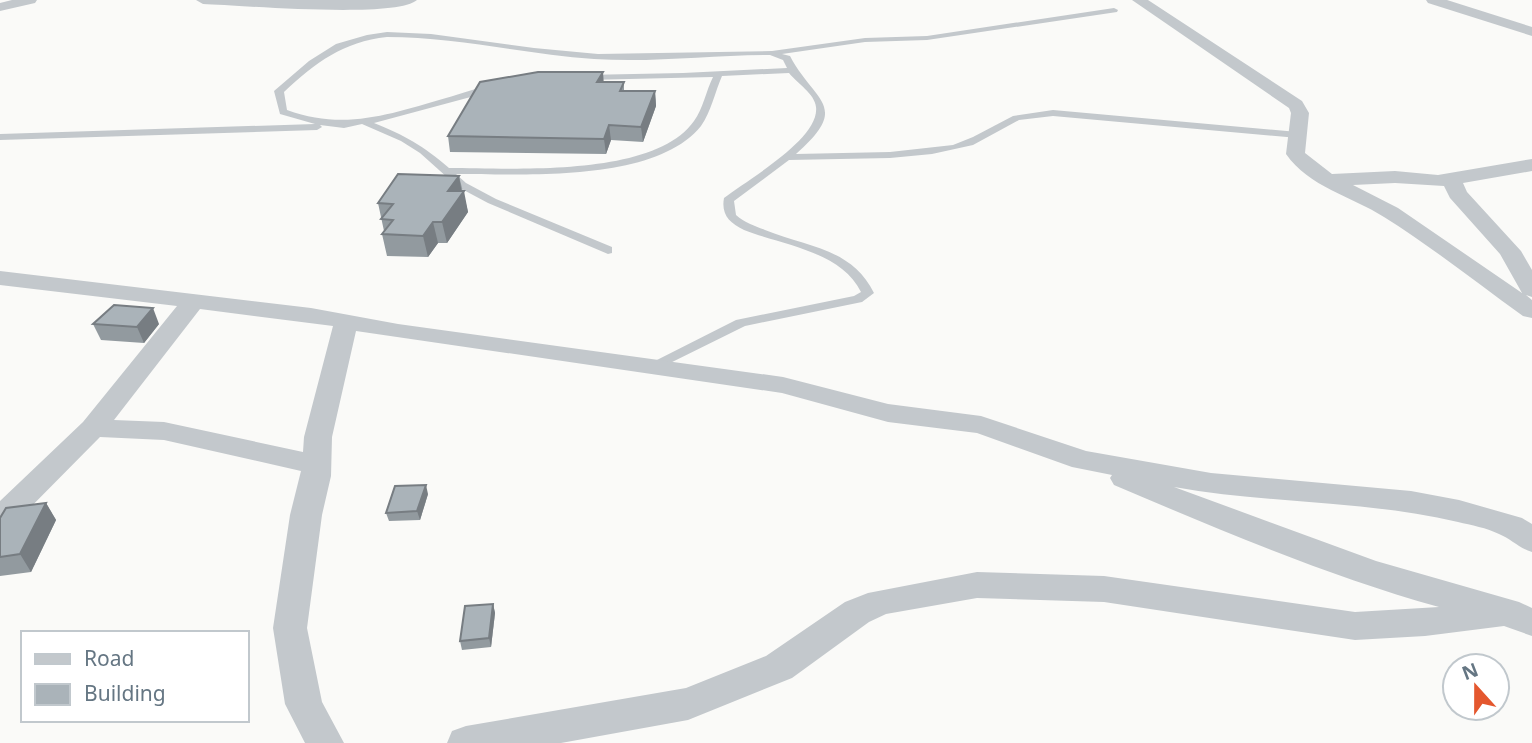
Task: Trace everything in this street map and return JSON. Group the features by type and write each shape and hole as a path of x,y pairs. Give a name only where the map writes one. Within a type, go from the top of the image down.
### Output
{"street":[{"path":"0,7 30,0"},
{"path":"203,0 370,6 410,0"},
{"path":"1139,0 1296,105 1300,113 1295,154 1303,163 1391,212 1532,311"},
{"path":"1433,0 1532,32"},
{"path":"1497,20 1532,20"},
{"path":"1332,180 1373,177 1426,181 1532,165"},
{"path":"1451,179 1457,194 1510,251 1532,290"},
{"path":"0,278 194,301 783,385 888,413 981,425 1082,460 1241,527 1402,583 1519,617"},
{"path":"0,519 93,429 194,301"},
{"path":"325,743 304,704 290,628 306,515 316,476 318,437 346,322"},
{"path":"93,429 164,431 305,461"},
{"path":"1082,460 1211,482 1411,502 1459,511 1525,530"},
{"path":"466,743 688,704 779,667 857,612 880,603 976,585 1104,589 1356,626 1519,617"}],"lane":[{"path":"344,125 305,120 286,113 281,109 279,91 328,54 348,42 368,37 412,36 472,40 549,53 600,57 771,53 865,40 927,38 1114,10"},
{"path":"656,366 741,323 858,299 868,293 865,282 842,260 771,238 740,224 730,215 728,200 817,130 823,111 819,100 792,70 787,58 771,53"},
{"path":"576,78 718,75 792,70"},
{"path":"446,171 617,165 658,153 686,135 698,123 718,75"},
{"path":"0,137 279,130 344,125 503,86"},
{"path":"785,157 918,153 953,148 977,142 1010,120 1054,113 1298,135"},
{"path":"364,122 404,139 424,151 462,185 492,201 608,250"}],"building":[{"path":"538,72 603,72 597,82 624,82 620,91 655,91 641,127 609,125 604,139 448,136 480,82"},
{"path":"398,174 459,176 448,191 464,191 442,222 433,222 423,236 382,234 393,220 381,219 393,204 378,203"},
{"path":"114,305 153,308 137,327 93,324"},
{"path":"426,485 417,511 386,513 395,486"},
{"path":"46,503 20,554 0,557 0,518 6,508"},
{"path":"493,604 489,638 460,641 465,606"}]}
